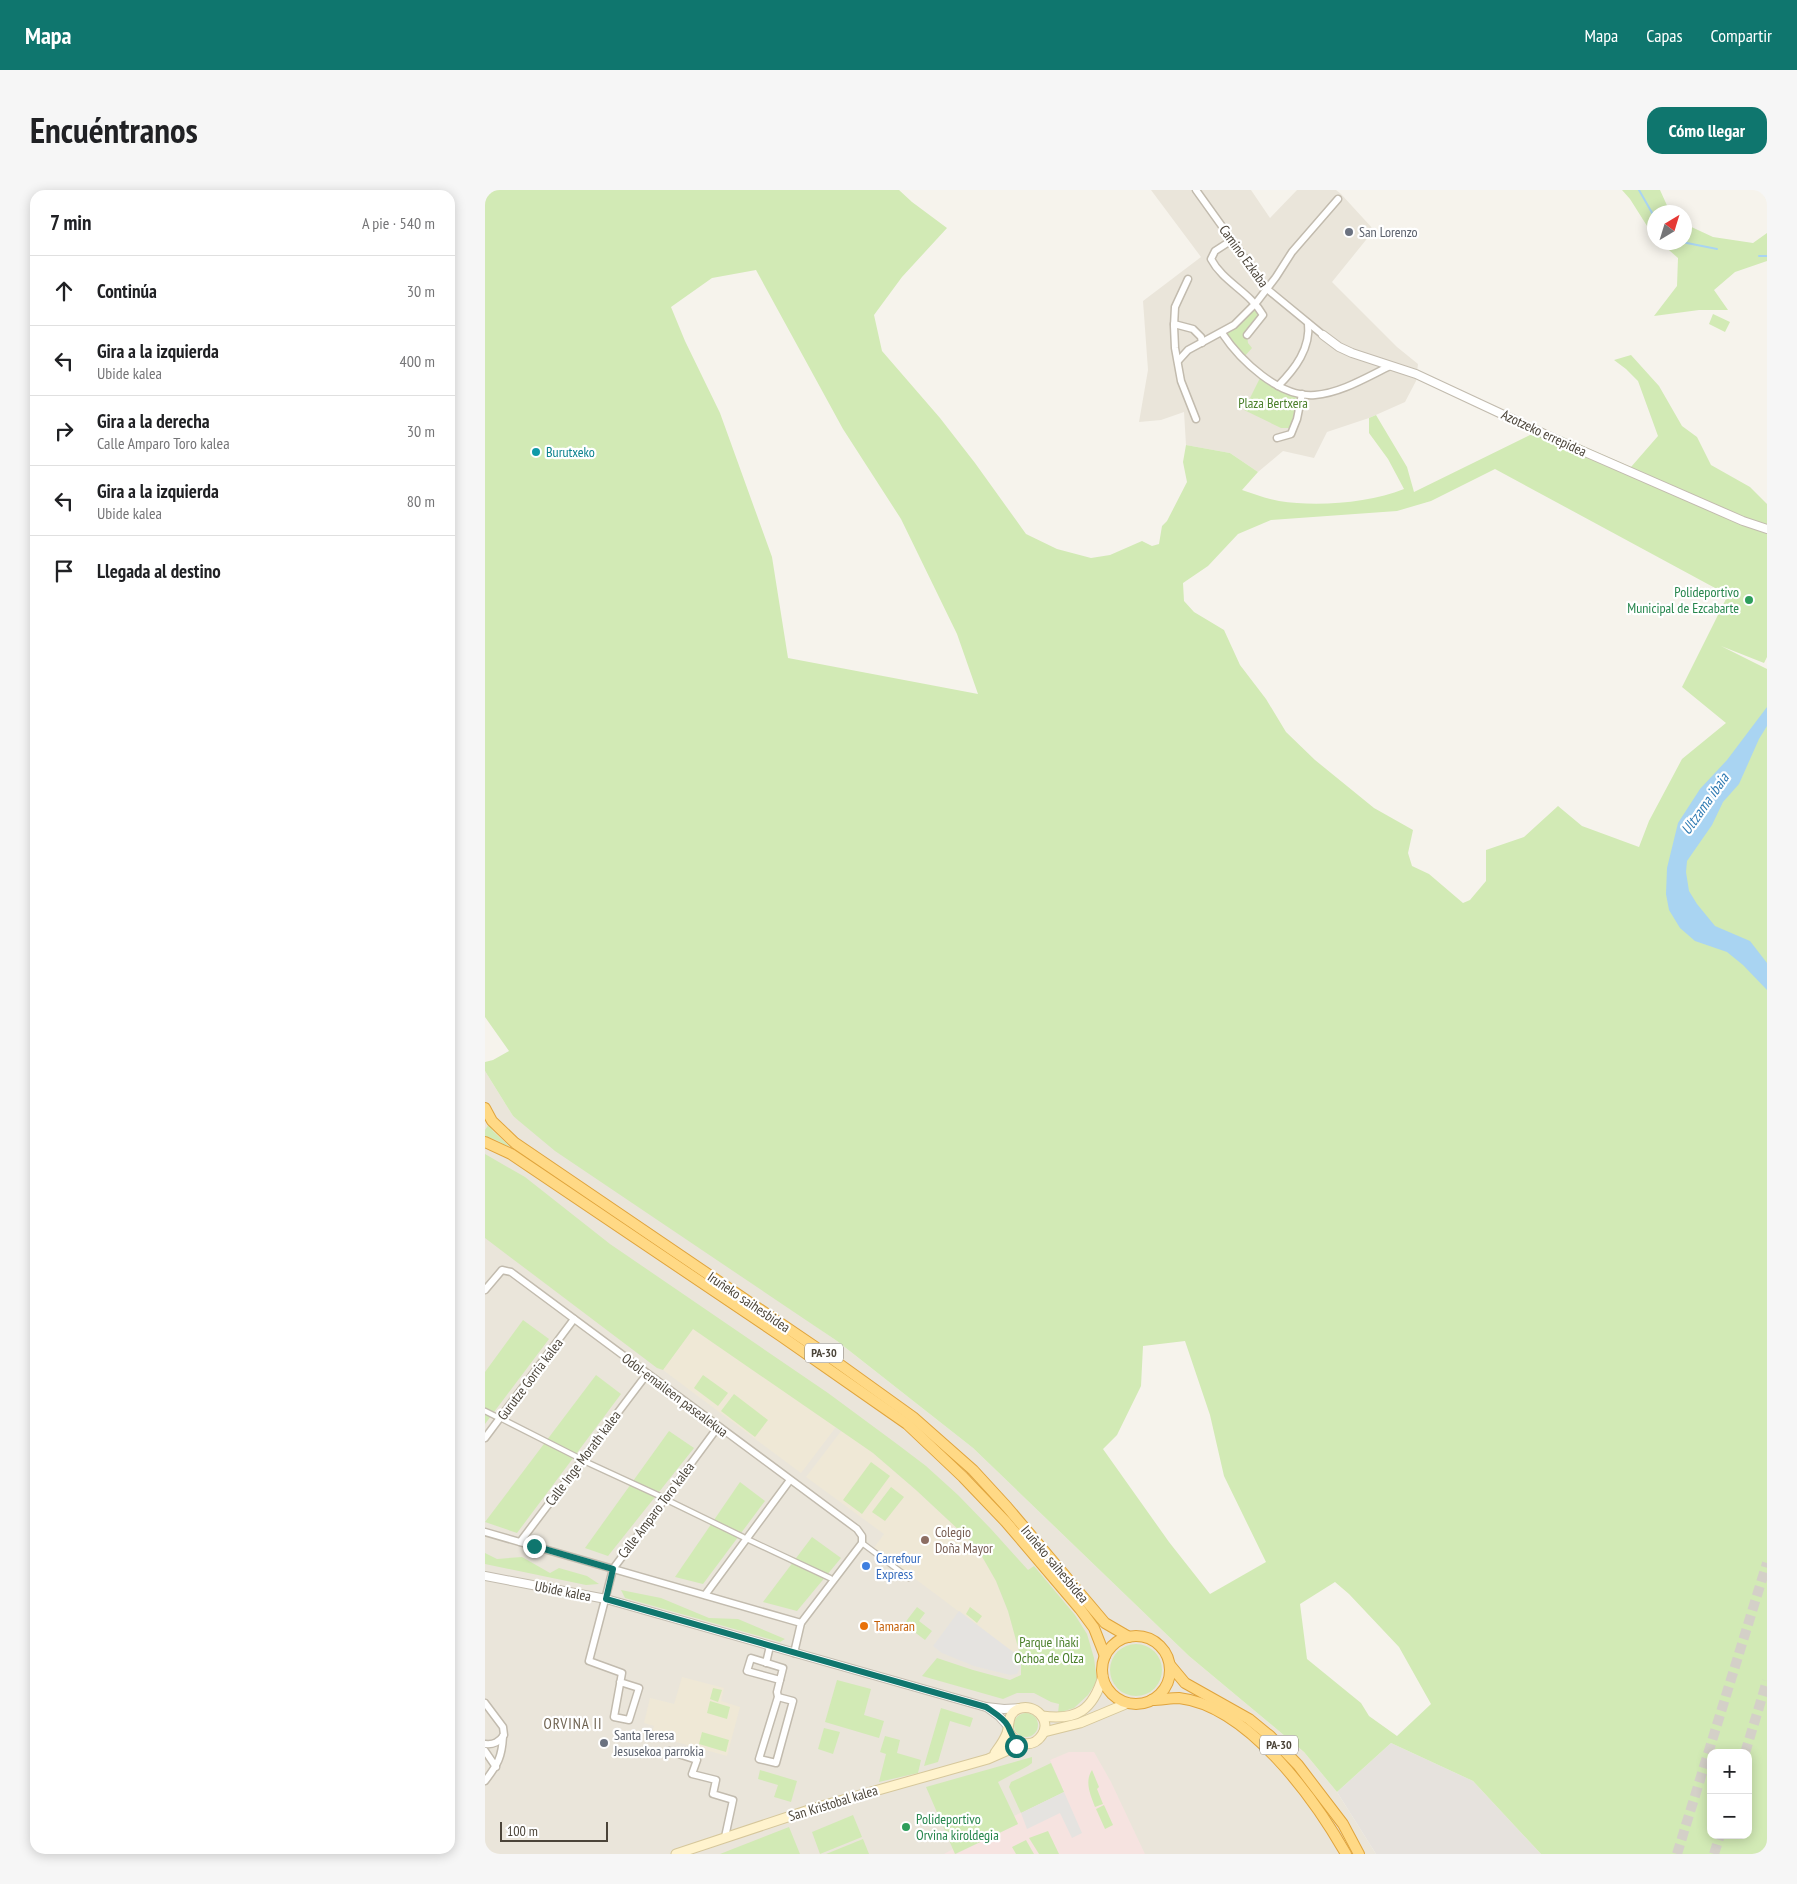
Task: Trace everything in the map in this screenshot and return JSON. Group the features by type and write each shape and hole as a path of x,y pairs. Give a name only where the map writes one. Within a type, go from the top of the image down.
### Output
{"highway":[{"name":"Iruñeko saihesbidea","path":"485,1108 492,1121 515,1143 824,1353 913,1416 973,1470 1007,1507 1105,1623 1129,1637"},
{"name":"Iruñeko saihesbidea","path":"485,1142 511,1154 781,1336 907,1424 963,1477 1006,1522 1080,1609 1094,1628 1105,1656"},
{"name":"PA-30","path":"1129,1637 1140,1636 1151,1639 1167,1654 1170,1665 1185,1683 1249,1719 1270,1736 1298,1765 1343,1824 1359,1854"},
{"path":"1105,1656 1119,1641 1129,1637"},
{"name":"PA-30","path":"1103,1676 1105,1656"},
{"path":"1152,1700 1167,1686 1170,1676 1170,1665"},
{"path":"1103,1676 1106,1685 1112,1693 1128,1703"},
{"name":"PA-30","path":"1128,1703 1136,1704 1152,1700 1179,1698 1206,1706 1232,1720 1273,1754 1297,1781 1335,1834 1346,1854"}],"main road":[{"path":"1042,1716 1063,1718 1085,1710 1098,1693 1103,1676"},
{"path":"1043,1732 1080,1722 1128,1703"},
{"path":"991,1757 1003,1744 1011,1716 1014,1712 1023,1708 1034,1709 1042,1716 1044,1721 1043,1732 1037,1741 1032,1743 1022,1744 1013,1738 1008,1728"},
{"name":"San Kristobal kalea","path":"676,1854 818,1807 991,1757 1022,1744"}],"street":[{"name":"Camino Ezkaba","path":"1196,190 1267,289 1323,335"},
{"path":"1179,361 1188,350 1234,325 1256,303 1292,252 1338,199"},
{"path":"1232,240 1215,251 1211,259 1216,269 1256,303 1263,315 1247,336"},
{"path":"1188,280 1175,307 1175,348 1179,361 1181,381 1196,419"},
{"path":"1278,386 1290,375 1303,353 1308,341 1308,323"},
{"path":"1174,324 1193,329 1201,337 1202,343"},
{"path":"1222,332 1230,344 1261,376 1278,386 1302,394 1314,395 1332,392 1390,366"},
{"name":"Azotzeko errepidea","path":"1323,335 1339,348 1434,382 1553,438 1743,522 1767,529"},
{"path":"1277,438 1291,434 1297,419 1302,394"},
{"name":"Odol-emaileen pasealekua","path":"485,1290 502,1270 511,1272 789,1480 857,1528 862,1536 862,1543 909,1578"},
{"name":"Gurutze Gorria kalea","path":"485,1438 574,1319"},
{"name":"Calle Inge Morath kalea","path":"519,1542 647,1374"},
{"path":"485,1411 579,1458"},
{"name":"Calle Amparo Toro kalea","path":"620,1682 622,1673 589,1661 613,1569 718,1427"},
{"path":"584,1460 662,1497"},
{"path":"705,1595 789,1480"},
{"path":"667,1500 743,1537"},
{"path":"485,1532 801,1623"},
{"path":"749,1540 830,1578"},
{"path":"794,1653 801,1623 862,1543"},
{"name":"Ubide kalea","path":"485,1576 606,1599 986,1707 1004,1709 1023,1708"},
{"path":"766,1663 771,1646"},
{"path":"779,1697 793,1701 776,1763 759,1759 779,1697 777,1692 780,1680 783,1668 751,1658 747,1670 780,1680"},
{"path":"620,1682 639,1688 629,1720 614,1716 620,1682"},
{"path":"485,1703 503,1727 504,1735 502,1751 496,1767 485,1780"},
{"name":"Ubide kalea","path":"986,1707 999,1716 1008,1728"},
{"path":"485,1744 491,1745 500,1740 504,1735"},
{"path":"485,1751 496,1767"},
{"path":"669,1752 697,1760 692,1774 716,1780 713,1794 733,1800 725,1837"}],"shaded area":[{"path":"1151,190 1251,190 1270,218 1297,190 1336,190 1341,194 1374,230 1332,282 1397,347 1418,364 1416,381 1405,402 1369,418 1327,432 1314,458 1283,451 1258,472 1230,453 1186,445 1184,412 1161,420 1139,422 1148,370 1143,301 1201,257"},
{"path":"485,1071 513,1116 837,1341 973,1448 1189,1656 1304,1752 1337,1792 1376,1854 485,1854"},
{"path":"693,1328 836,1427 801,1473 663,1370"},
{"name":"Colegio Doña Mayor","path":"842,1430 873,1453 916,1490 976,1546 996,1581 1008,1611 1021,1658 874,1548 884,1534 806,1477"},
{"path":"959,1611 1021,1658 1021,1666 1017,1674 1010,1675 974,1666 942,1653 933,1646"},
{"path":"682,1677 724,1688 721,1701 740,1707 727,1756 651,1735 654,1726 644,1723 650,1698 674,1704"},
{"path":"1391,1743 1473,1781 1541,1854 1376,1854 1337,1792"},
{"path":"1069,1752 1094,1752 1111,1782 1145,1854 956,1854 1018,1824 1014,1816 1064,1792 1050,1760"},
{"path":"1064,1792 1082,1833 1072,1838 1060,1813 1027,1829 1021,1813"},
{"path":"953,1849 956,1854 944,1854"}],"green space":[{"path":"485,190 899,190 947,228 902,277 874,315 882,351 940,418 1026,534 1057,549 1091,558 1110,555 1142,541 1152,546 1159,544 1162,526 1167,521 1187,482 1183,462 1186,445 1230,453 1258,472 1242,490 1274,500 1310,504 1359,501 1404,489 1388,459 1369,433 1369,418 1376,415 1407,467 1414,492 1530,435 1558,435 1631,467 1658,436 1638,381 1614,360 1631,355 1659,386 1682,426 1697,437 1711,465 1750,487 1767,504 1767,657 1764,663 1721,646 1767,669 1767,1854 1541,1854 1473,1781 1391,1743 1337,1792 1304,1752 1189,1656 973,1448 837,1341 555,1151 513,1116 485,1071 485,1062 493,1060 509,1051 485,1017","holes":["756,270 843,429 901,519 957,634 978,694 788,658 772,557 720,413 685,341 671,307 712,278","1495,469 1728,595 1682,687 1726,723 1682,759 1649,821 1639,847 1582,826 1558,806 1524,837 1486,850 1486,881 1470,900 1463,903 1429,874 1412,866 1408,853 1413,830 1374,808 1315,760 1286,732 1266,699 1240,665 1224,630 1194,612 1184,601 1183,583 1208,566 1238,534 1271,520 1397,511 1431,501","1185,1341 1210,1415 1224,1476 1266,1562 1210,1594 1169,1542 1103,1449 1117,1435 1141,1386 1143,1346","1335,1582 1349,1594 1399,1647 1431,1704 1397,1736 1369,1716 1361,1703 1307,1659 1300,1604"]},
{"path":"1622,190 1660,190 1667,205 1647,205 1647,226"},
{"path":"1692,227 1713,237 1753,243 1767,233 1767,261 1735,272 1714,290 1728,310 1699,310 1654,316 1677,286 1678,258 1669,250 1692,250"},
{"path":"1256,303 1263,315 1247,335 1248,343 1252,348 1243,358 1222,333"},
{"path":"1713,314 1730,322 1725,332 1709,324"},
{"name":"Plaza Bertxera","path":"1261,376 1299,395 1290,428 1281,428 1244,410"},
{"path":"489,1124 493,1131 511,1148 485,1136 485,1130"},
{"name":"Parque Iñaki Ochoa de Olza","path":"485,1154 525,1177 610,1244 828,1393 926,1466 958,1495 1028,1570 1034,1566 1075,1615 1087,1634 1094,1658 1097,1681 1088,1695 1074,1708 1058,1713 1059,1704 1034,1693 1017,1693 1003,1699 922,1676 937,1658 1010,1680 1021,1675 1021,1658 1008,1611 996,1581 976,1546 873,1453 693,1329 663,1370 657,1368 485,1238"},
{"path":"523,1320 549,1339 485,1424 485,1372"},
{"path":"596,1375 621,1394 517,1533 485,1522"},
{"path":"703,1375 728,1393 718,1406 694,1388"},
{"path":"734,1394 768,1420 755,1437 721,1411"},
{"path":"669,1431 694,1448 608,1556 585,1548"},
{"path":"871,1462 890,1476 862,1514 843,1500"},
{"path":"740,1482 765,1501 703,1584 675,1577"},
{"path":"891,1487 904,1497 885,1521 872,1512"},
{"path":"812,1537 841,1558 797,1611 763,1602"},
{"path":"485,1553 497,1559 522,1557 550,1573 559,1568 587,1576 599,1584 586,1585 485,1564"},
{"path":"621,1590 661,1598 709,1618 738,1619 785,1639 780,1642 625,1598"},
{"path":"917,1607 925,1613 919,1621 932,1631 925,1640 904,1624"},
{"path":"970,1607 982,1616 977,1623 966,1614"},
{"path":"1131,1644 1141,1644 1151,1648 1158,1655 1162,1670 1158,1685 1151,1692 1141,1696 1131,1696 1121,1692 1114,1685 1110,1675 1110,1665 1114,1655 1121,1648"},
{"path":"837,1680 871,1689 864,1715 884,1721 879,1738 825,1722"},
{"path":"713,1688 722,1690 718,1702 710,1699"},
{"path":"710,1701 730,1707 727,1719 707,1713"},
{"path":"941,1708 973,1718 970,1727 950,1721 938,1762 924,1766"},
{"path":"1026,1713 1035,1716 1038,1725 1035,1734 1026,1737 1017,1734 1014,1725 1017,1716"},
{"path":"824,1728 840,1732 833,1754 818,1749"},
{"path":"702,1732 729,1740 726,1752 699,1744"},
{"path":"885,1736 900,1740 897,1753 921,1760 918,1773 879,1782 886,1754 880,1752"},
{"path":"1032,1757 1032,1763 1028,1766 998,1782 1018,1824 955,1854 926,1787"},
{"path":"1051,1763 1064,1792 1021,1813 1009,1787 1011,1782"},
{"path":"760,1770 797,1781 791,1802 774,1797 778,1785 758,1779"},
{"path":"1092,1770 1103,1804 1095,1807 1088,1784"},
{"path":"1104,1805 1113,1825 1105,1829 1096,1809"},
{"path":"853,1815 862,1837 820,1854 812,1832"},
{"path":"789,1827 800,1854 720,1854"},
{"path":"1048,1831 1059,1854 1039,1854 1029,1838"},
{"path":"863,1839 869,1854 826,1854"},
{"path":"1026,1840 1034,1854 1016,1854 1012,1847"}],"water":[{"name":"Ultzama ibaia","path":"1767,707 1767,726 1759,739 1739,784 1723,802 1712,825 1687,861 1686,872 1689,891 1715,926 1750,941 1767,963 1767,990 1743,965 1727,952 1695,941 1680,928 1669,910 1666,894 1667,868 1678,823 1700,789 1727,760"}],"waterway":[{"path":"1639,190 1648,205"},
{"path":"1692,244 1717,249"},
{"path":"1759,256 1767,256"}],"tunnel":[{"path":"1677,1854 1767,1563"},
{"path":"1746,1749 1767,1681"},
{"path":"1714,1854 1719,1839"}],"place":[{"name":"San Lorenzo","path":"1349,232"},
{"name":"Burutxeko","path":"536,452"},
{"name":"Polideportivo Municipal de Ezcabarte","path":"1749,600"},
{"name":"Colegio Doña Mayor","path":"925,1540"},
{"name":"Carrefour Express","path":"866,1566"},
{"name":"Tamaran","path":"864,1626"},
{"name":"Santa Teresa Jesusekoa parrokia","path":"604,1743"},
{"name":"Polideportivo Orvina kiroldegia","path":"906,1827"}],"district":[{"name":"ORVINA II","path":"573,1724"}],"route":[{"path":"534,1546 613,1569 606,1599 986,1707 999,1716 1008,1726 1008,1730 1013,1738 1022,1744 1016,1746"}]}
